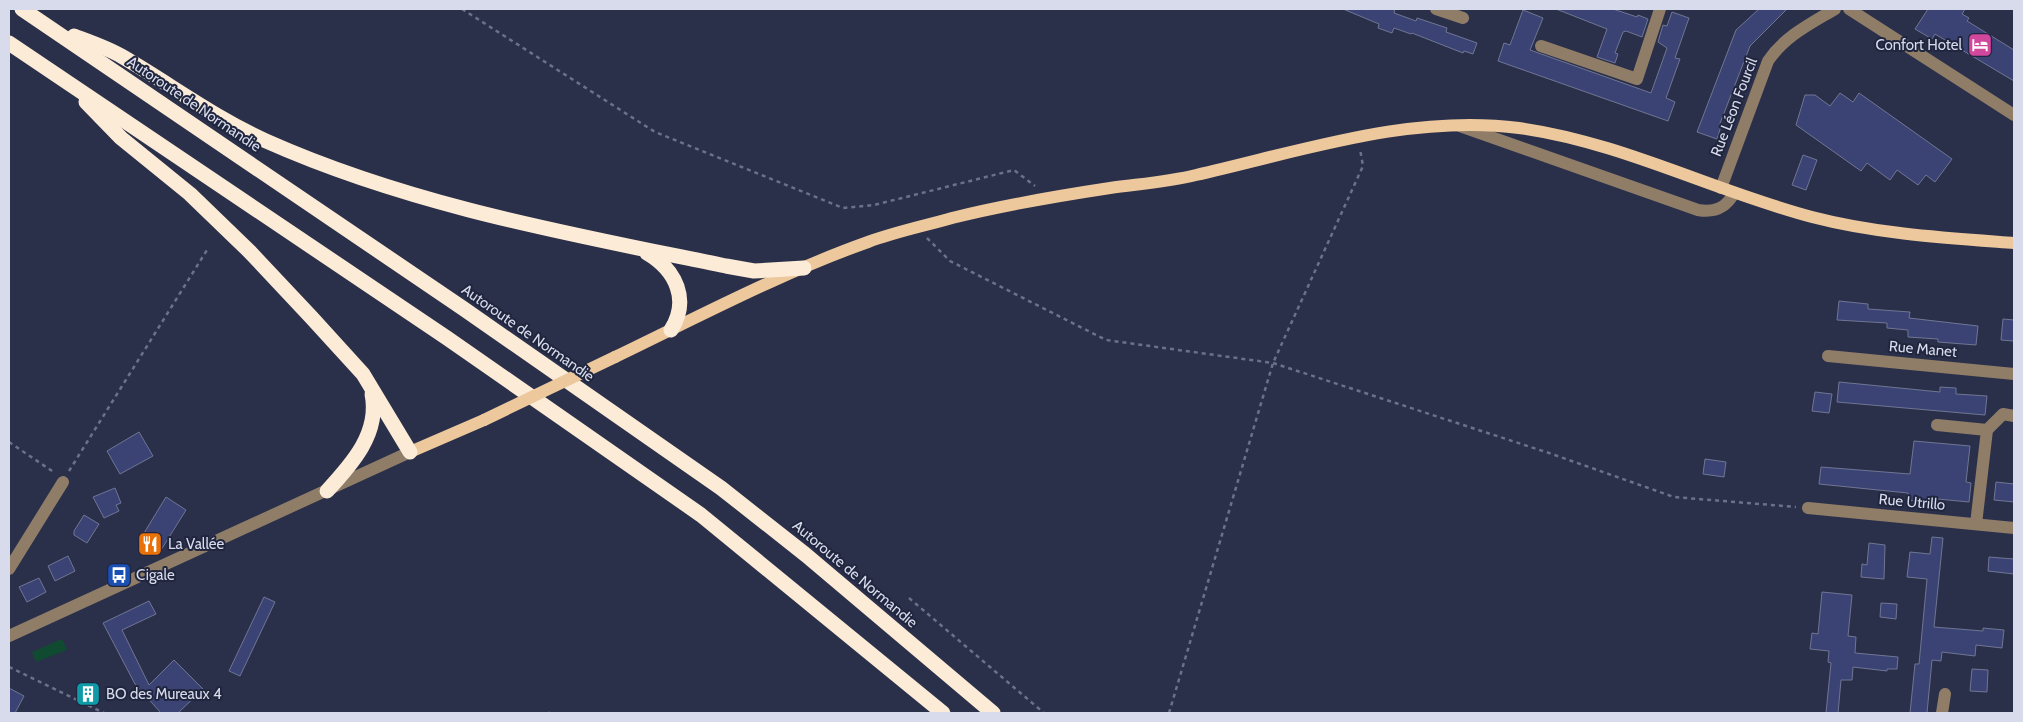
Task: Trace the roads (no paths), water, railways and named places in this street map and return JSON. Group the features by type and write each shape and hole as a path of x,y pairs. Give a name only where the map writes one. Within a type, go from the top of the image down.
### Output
{"highway":[{"name":"Autoroute de Normandie","path":"22,9 464,309 720,488 806,555 993,713"},
{"path":"41,21 121,56 210,113 265,141 326,166 441,203 502,219 639,249 754,271 804,268"},
{"path":"9,42 447,338 701,515 942,713"},
{"path":"64,80 121,138 190,194 250,252 354,363 371,387 410,452"},
{"path":"639,249 663,264 678,287 680,308 671,330"},
{"path":"327,491 354,459 367,436 374,411 371,387"}],"main road":[{"path":"410,452 484,420 804,268 873,240 955,217 1050,197 1190,177 1394,130 1453,124 1517,128 1572,137 1615,150 1734,193 1812,217 1849,225 1916,235 2014,243"}],"street":[{"path":"1436,9 1463,18"},
{"path":"1541,46 1637,79 1660,9"},
{"name":"Rue Léon Fourcil","path":"1721,188 1768,61 1777,48 1792,35 1835,9"},
{"path":"1849,9 2014,115"},
{"path":"1453,124 1698,210 1709,212 1719,209 1729,203 1734,193"},
{"name":"Rue Manet","path":"1828,356 2014,374"},
{"path":"1976,524 1987,430 2003,414 2014,416"},
{"path":"1937,425 1987,430"},
{"path":"9,636 410,452"},
{"path":"9,569 64,481"},
{"name":"Rue Utrillo","path":"1808,508 2014,528"},
{"path":"1942,713 1945,694"}],"place":[{"name":"Confort Hotel","path":"1980,45"},
{"name":"La Vallée","path":"150,544"},
{"name":"Cigale","path":"119,575"},
{"name":"BO des Mureaux 4","path":"88,694"}]}
